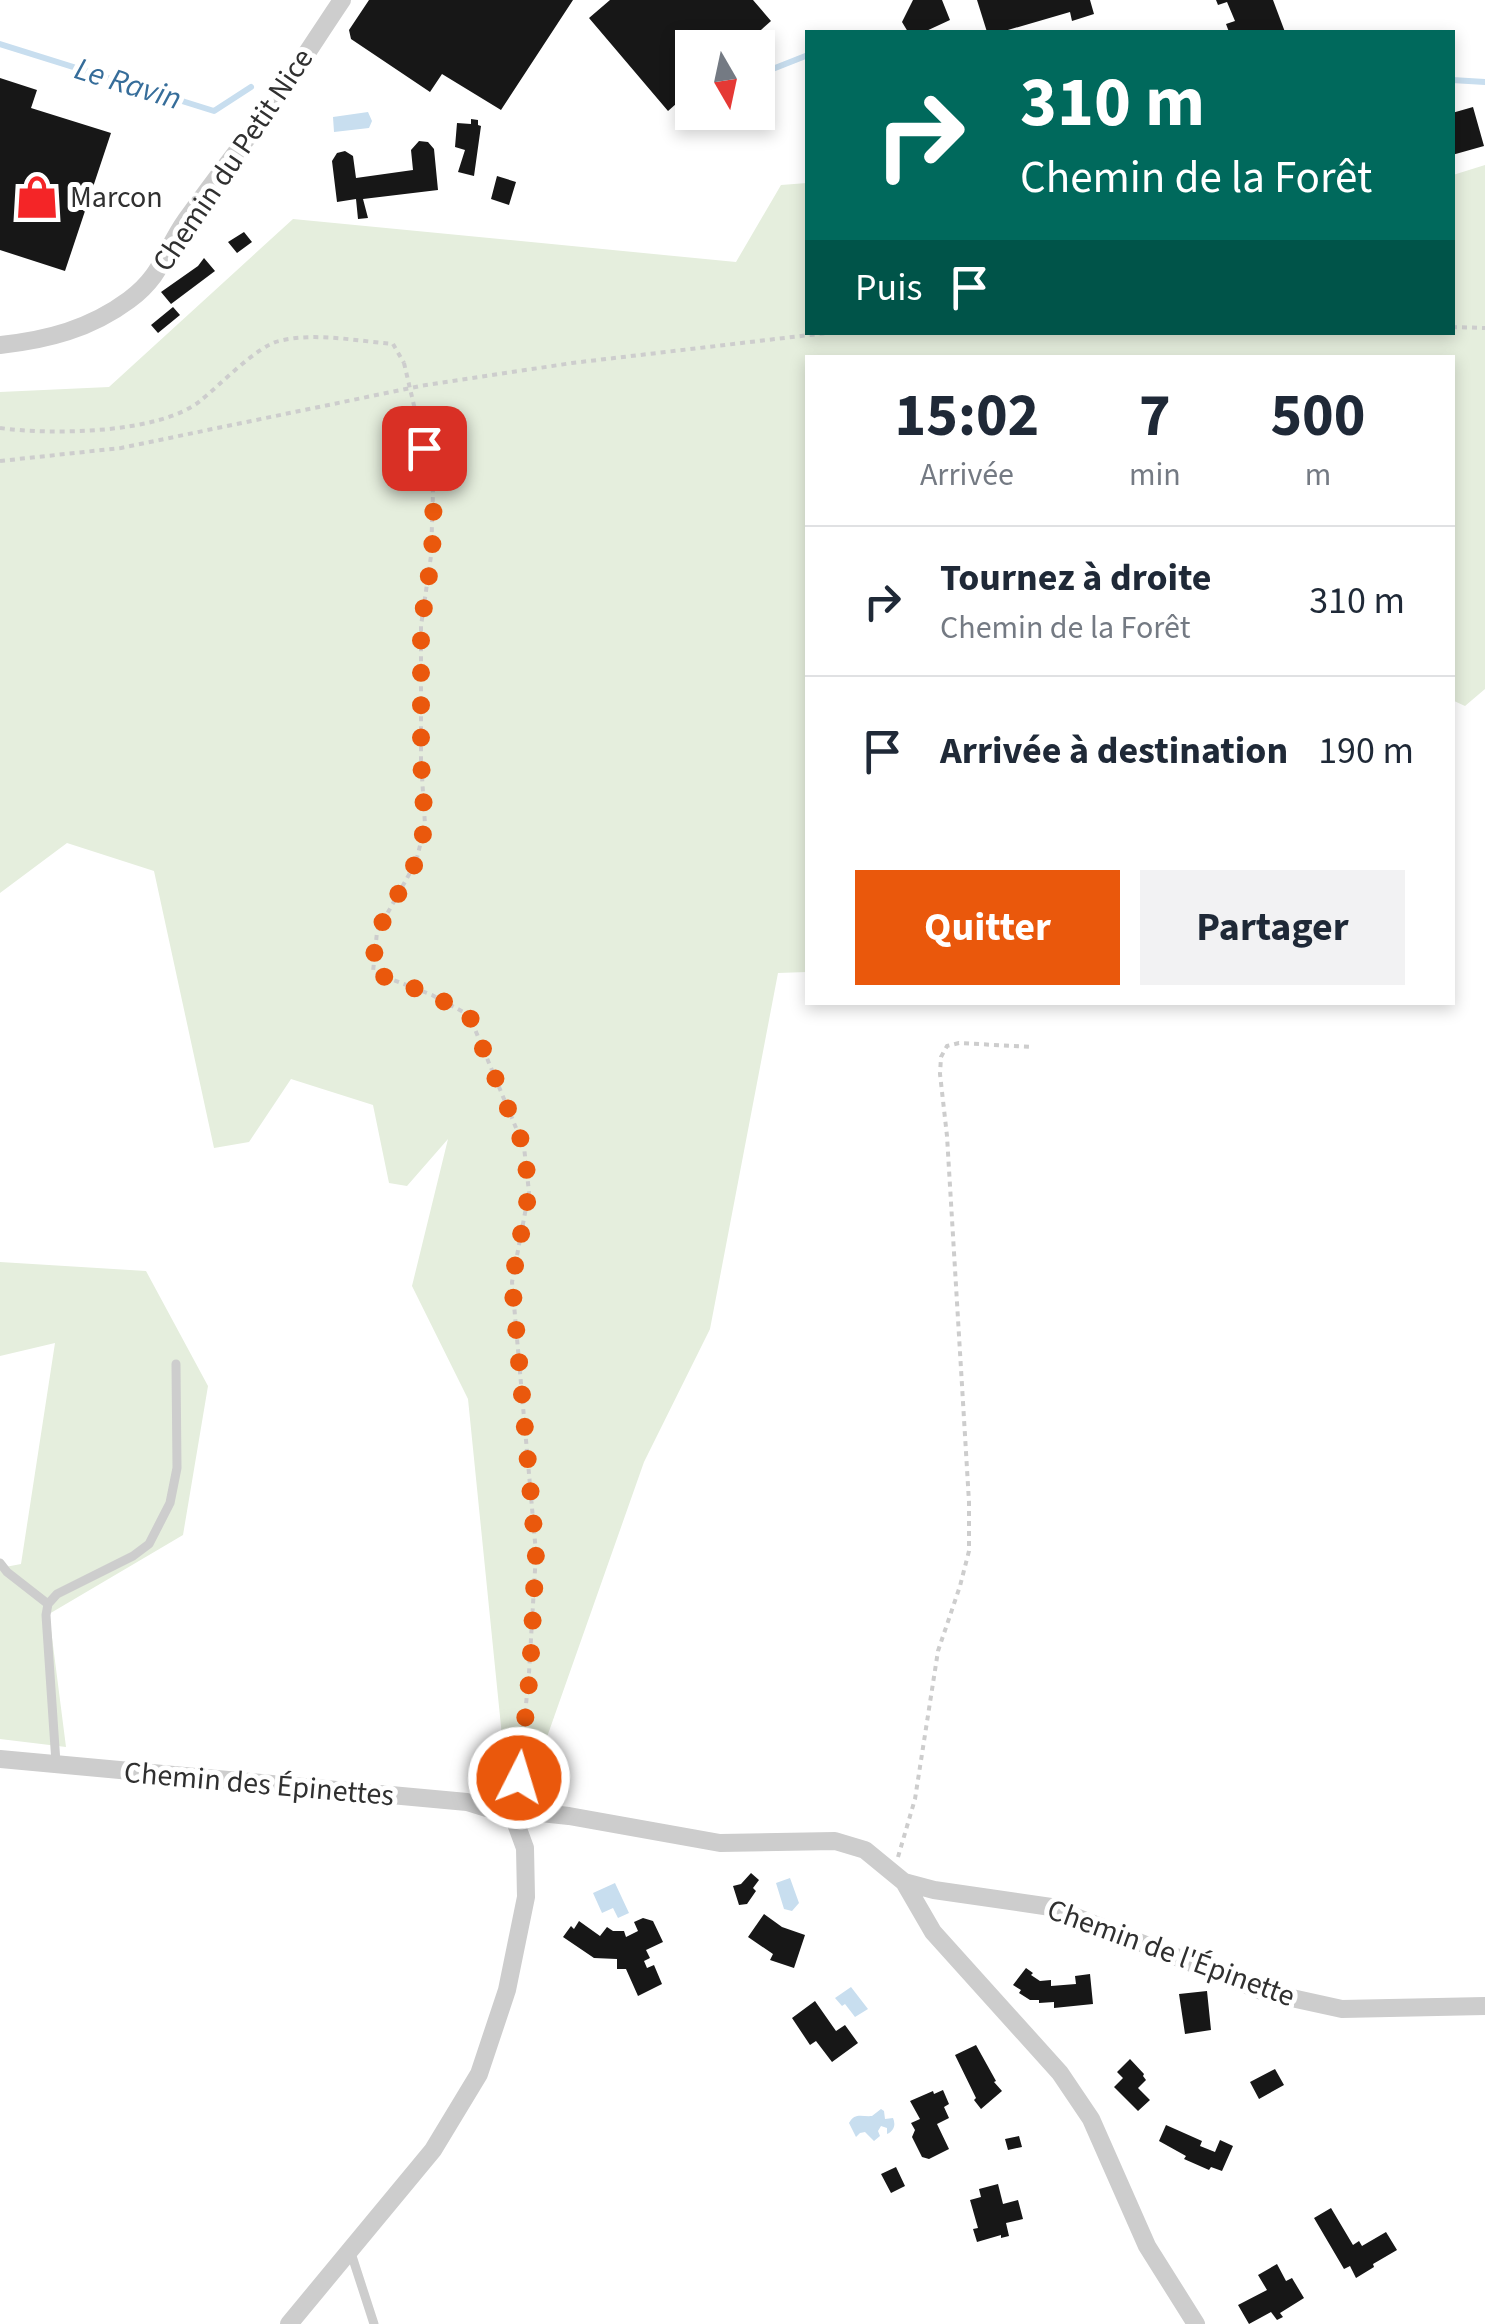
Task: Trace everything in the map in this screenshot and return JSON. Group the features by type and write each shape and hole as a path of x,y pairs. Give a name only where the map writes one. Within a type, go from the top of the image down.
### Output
{"street":[{"name":"Chemin du Petit Nice","path":"0,345 59,336 127,302 148,284 180,229 342,0"},
{"name":"Chemin des Épinettes","path":"0,1759 466,1802 515,1821"},
{"path":"290,2324 433,2150 479,2074 507,1990 526,1897 524,1848 515,1821 541,1814 720,1843 835,1841 865,1850 889,1868 904,1882 933,1932 1060,2073 1091,2120 1146,2246 1196,2324"},
{"name":"Chemin de l'Épinette","path":"904,1882 934,1890 1051,1906 1264,1992 1342,2009 1485,2006"}],"lane":[{"path":"56,1766 48,1604 57,1594 134,1556 149,1544 170,1502 178,1468 176,1364"},
{"path":"0,1563 48,1604"},
{"path":"350,2251 374,2324"}],"path":[{"path":"1455,327 1485,328"},
{"path":"0,461 122,448 420,386 572,363 809,335"},
{"path":"0,428 29,432 97,431 176,414 197,404 276,341 322,338 393,344 404,363 434,492 432,556 421,626 425,826 416,862 377,932 372,972 432,995 469,1015 524,1147 529,1192 512,1282 536,1553 530,1673 514,1799 515,1821"},
{"path":"889,1868 901,1853 938,1650 969,1551 941,1057 948,1046 959,1043 1032,1046"}],"green space":[{"path":"1485,165 1485,689 1465,706 1455,701 1455,355 805,355 805,972 778,973 710,1329 644,1462 535,1771 505,1766 468,1399 412,1286 448,1139 407,1186 389,1183 373,1105 291,1079 249,1142 214,1148 154,871 67,843 0,893 0,392 109,387 293,219 736,262 781,185 805,183 805,335 1455,335 1455,174"},
{"path":"0,1262 146,1271 208,1386 183,1535 49,1614 66,1747 0,1739 0,1568 21,1564 55,1343 0,1356"}],"water":[{"path":"368,112 372,121 369,128 334,132 333,117"},
{"path":"790,1878 799,1903 792,1911 784,1909 776,1883"},
{"path":"615,1883 629,1913 618,1918 613,1908 602,1913 593,1893"},
{"path":"851,1987 868,2009 855,2017 835,1998"},
{"path":"881,2109 885,2119 893,2118 891,2131 887,2134 887,2128 881,2126 880,2136 874,2141 865,2132 856,2137 851,2120 872,2116"}],"building":[{"path":"369,0 573,0 501,110 442,74 430,92 351,39 349,30"},
{"path":"610,0 753,0 771,21 761,30 675,30 675,105 668,111 589,18"},
{"path":"913,0 942,0 950,20 928,30 907,30 902,22"},
{"path":"977,0 1090,0 1094,14 1072,21 1070,12 1008,30 986,30"},
{"path":"1216,0 1273,0 1284,30 1228,30 1226,24 1235,21 1227,2 1218,5"},
{"path":"0,78 37,90 31,108 111,133 65,271 0,250"},
{"path":"1473,107 1484,146 1455,154 1455,112"},
{"path":"471,119 478,120 481,126 474,176 458,172 465,150 455,147 457,123 471,124"},
{"path":"419,141 428,142 434,149 438,190 363,199 368,218 358,219 356,199 337,202 332,161 337,153 345,151 353,156 356,178 413,170 411,150"},
{"path":"497,176 516,182 509,205 491,199"},
{"path":"244,232 252,242 237,253 228,242"},
{"path":"204,258 215,271 171,304 161,292"},
{"path":"173,307 180,315 158,333 151,325"},
{"path":"751,1873 759,1880 753,1888 756,1891 747,1904 739,1905 733,1886 741,1884"},
{"path":"764,1914 782,1927 805,1935 794,1968 770,1960 773,1954 748,1937"},
{"path":"643,1918 653,1921 663,1942 646,1950 650,1958 644,1961 647,1968 654,1965 662,1984 638,1996 626,1969 617,1969 617,1959 594,1958 563,1937 579,1921 600,1936 607,1927 624,1931 626,1937 638,1931 634,1922"},
{"path":"1026,1968 1040,1981 1051,1980 1051,1986 1076,1984 1075,1976 1090,1974 1093,2004 1054,2008 1054,2002 1030,2000 1013,1985"},
{"path":"1207,1991 1211,2030 1185,2034 1179,1994"},
{"path":"815,2001 836,2031 845,2025 858,2043 832,2062 816,2041 810,2045 792,2018"},
{"path":"976,2045 1002,2091 981,2109 955,2055"},
{"path":"1130,2059 1144,2074 1146,2080 1138,2088 1150,2100 1138,2111 1114,2087 1123,2078 1117,2072"},
{"path":"1275,2069 1284,2085 1259,2099 1250,2082"},
{"path":"943,2090 949,2118 937,2124 949,2149 929,2159 922,2157 912,2137 915,2130 911,2123 920,2119 910,2101"},
{"path":"1166,2125 1202,2141 1200,2146 1215,2152 1220,2140 1233,2146 1222,2171 1184,2159 1186,2156 1159,2141"},
{"path":"1019,2136 1022,2147 1008,2150 1005,2139"},
{"path":"896,2167 905,2186 891,2193 881,2174"},
{"path":"998,2184 1003,2204 1018,2200 1023,2219 1006,2223 1009,2236 977,2242 973,2229 978,2228 970,2200 981,2197 979,2189"},
{"path":"1331,2208 1353,2245 1359,2241 1362,2246 1386,2232 1397,2250 1356,2278 1350,2266 1344,2269 1314,2218"},
{"path":"1277,2264 1286,2281 1292,2278 1304,2298 1280,2313 1283,2317 1277,2320 1271,2312 1249,2324 1238,2305 1267,2290 1258,2275"}],"waterway":[{"name":"Le Ravin","path":"0,44 214,111 251,87"},
{"name":"Le Ravin","path":"775,68 805,56"},
{"name":"Le Ravin","path":"1455,80 1485,82"}],"place":[{"name":"Marcon","path":"37,197"}],"route":[{"path":"424,448 434,492 432,556 421,626 425,826 416,862 377,932 372,972 432,995 469,1015 524,1147 529,1192 512,1282 536,1553 530,1673 519,1778"}]}
